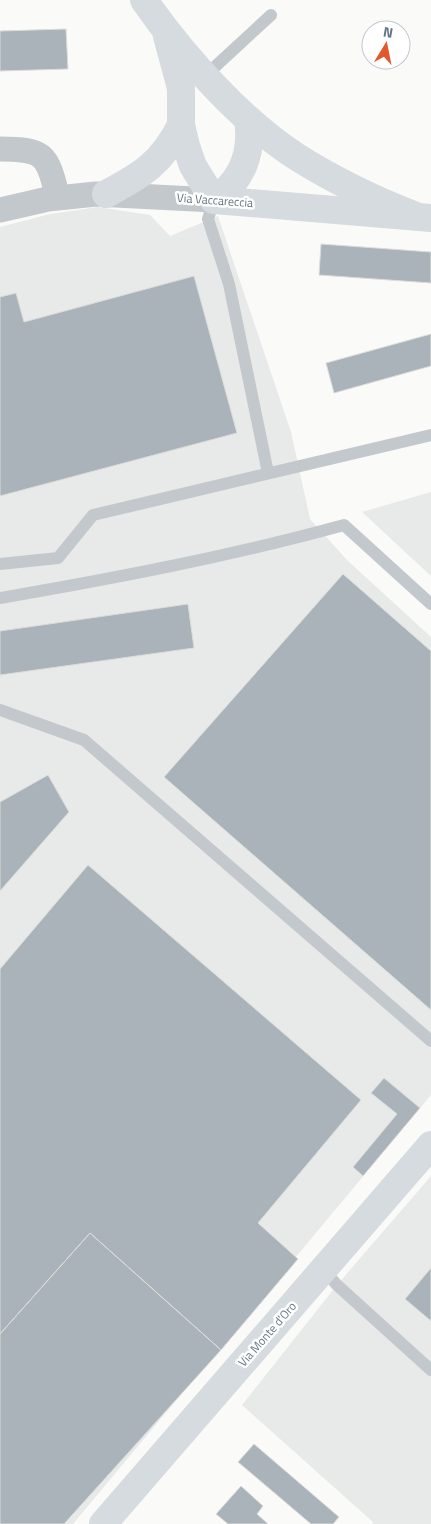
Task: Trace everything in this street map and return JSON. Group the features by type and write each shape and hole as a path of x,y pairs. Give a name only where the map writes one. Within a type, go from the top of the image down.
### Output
{"main road":[{"path":"144,0 166,32 248,120 293,154 324,173 382,203 424,217"},
{"path":"166,32 182,88 181,125 193,166 214,200 232,185 244,166 250,135 248,120"},
{"path":"106,194 138,178 152,167 173,140 181,125"},
{"name":"Via Vaccareccia","path":"214,200 424,217"},
{"name":"Via Monte d'Oro","path":"103,1524 431,1145"}],"street":[{"path":"0,150 30,150 45,159 52,172 58,198"},
{"name":"Via Vaccareccia","path":"0,210 58,198 106,194 214,200"}],"lane":[{"path":"206,75 270,15"},
{"path":"214,200 208,219 229,284 268,473"},
{"path":"0,564 58,558 93,515 431,434"},
{"path":"0,598 148,573 276,544 344,525 431,604"},
{"path":"0,710 84,740 431,1041"},
{"path":"324,1269 337,1285 431,1370"}],"shaded area":[{"path":"98,207 150,215 170,236 218,216 291,432 310,519 347,560 431,637 431,1095 73,1524 0,1524 0,227 50,214"},
{"path":"431,492 431,576 362,512"},
{"path":"431,1176 431,1524 372,1524 373,1522 242,1405 337,1285"}],"building":[{"path":"66,29 68,69 0,71 0,31"},
{"path":"321,244 431,252 431,283 319,275"},
{"path":"194,276 237,433 0,496 0,297 16,293 24,322"},
{"path":"431,334 431,366 334,393 326,363"},
{"path":"343,574 431,651 431,1010 164,777"},
{"path":"188,604 194,648 0,675 0,631"},
{"path":"48,775 69,812 0,891 0,802"},
{"path":"88,865 361,1100 258,1223 298,1259 221,1350 90,1233 0,1334 0,969"},
{"path":"384,1078 420,1108 363,1176 353,1167 397,1114 371,1093"},
{"path":"90,1233 221,1350 64,1524 0,1524 0,1334"},
{"path":"431,1268 431,1321 405,1299"},
{"path":"254,1444 339,1517 333,1524 311,1524 238,1462"},
{"path":"241,1486 263,1506 257,1514 268,1524 228,1524 216,1514"}]}
